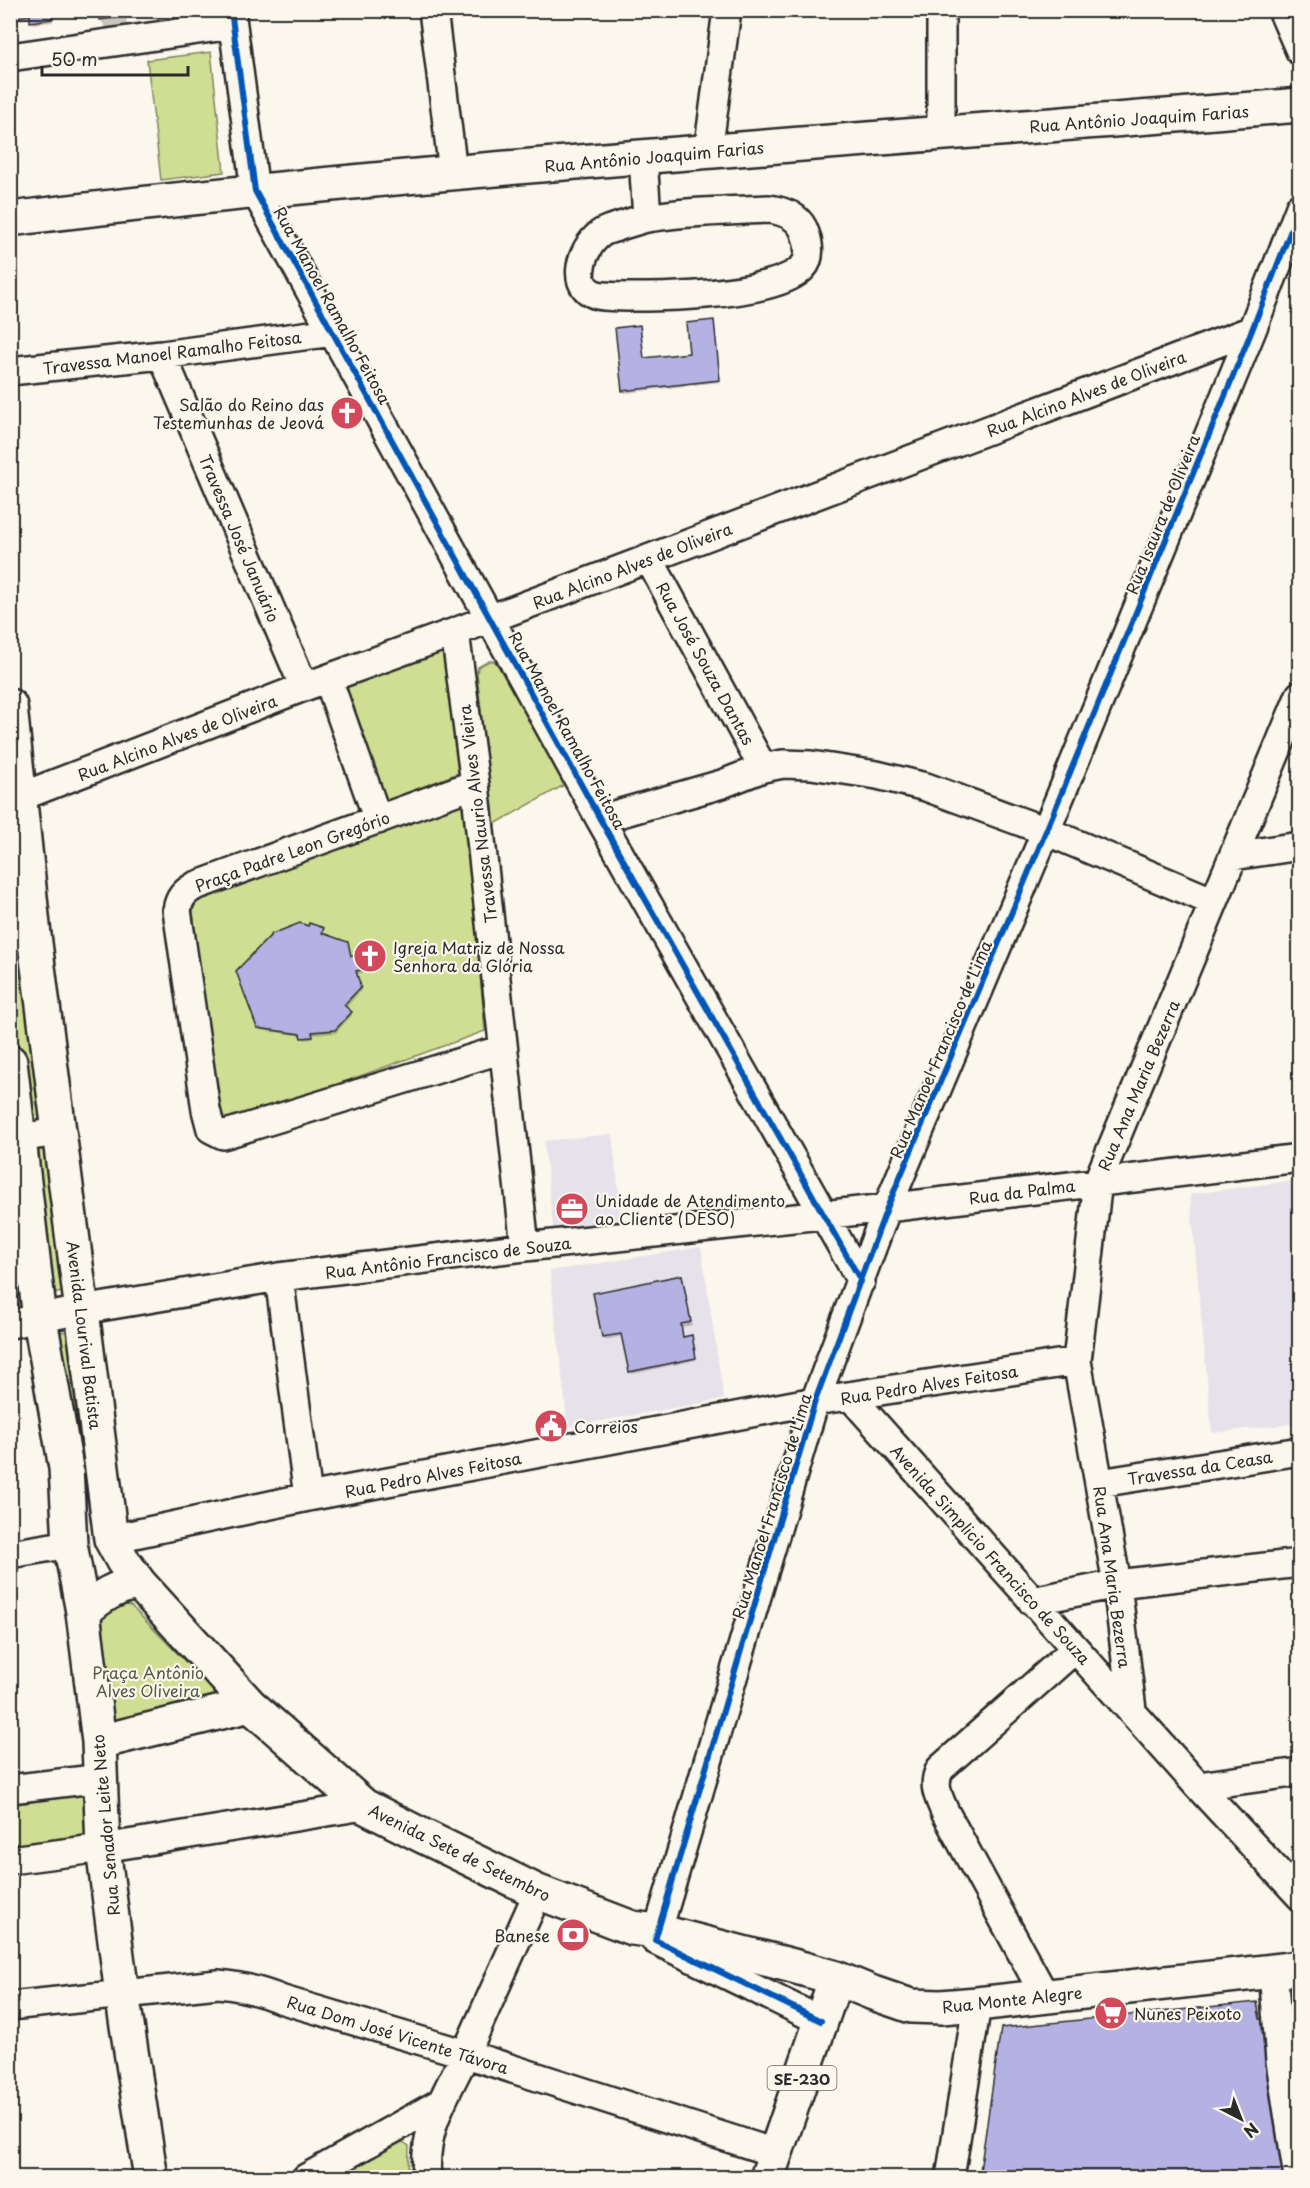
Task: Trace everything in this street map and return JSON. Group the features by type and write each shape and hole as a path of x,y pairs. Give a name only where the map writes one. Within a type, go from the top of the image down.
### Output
{"main road":[{"name":"Rua Antônio Joaquim Farias","path":"10,219 255,191 453,172 1299,105"},
{"name":"Avenida Lourival Batista","path":"10,706 22,936 59,1132 111,1539"},
{"path":"10,1062 18,1138 25,1322 66,1468 70,1544"},
{"name":"Avenida Sete de Setembro","path":"111,1539 123,1561 140,1583 250,1705 364,1806 537,1892 648,1933 836,1978"},
{"name":"Rua Senador Leite Neto","path":"70,1544 83,1612 99,1742 104,1848 122,1994 151,2178"},
{"path":"83,1612 110,1591 127,1584 140,1583"},
{"path":"99,1742 250,1705"},
{"name":"Rua Monte Alegre","path":"836,1978 873,1994 911,2006 941,2007 1286,1969"},
{"name":"SE-230","path":"771,2165 836,1978"}],"street":[{"path":"433,10 453,172"},
{"path":"708,152 727,10"},
{"path":"940,133 941,10"},
{"path":"1282,10 1299,51"},
{"path":"10,57 232,18 255,191"},
{"path":"644,157 647,218"},
{"name":"Rua Manoel Ramalho Feitosa","path":"255,191 600,819 861,1281"},
{"name":"Rua Isaura de Oliveira","path":"1046,831 1252,330 1299,207"},
{"path":"769,209 779,211 794,218 805,231 809,249 808,256 802,268 790,277 769,284 724,292 658,297 602,296 592,293 584,284 580,269 585,251 592,241 602,231 647,218 727,211 769,209"},
{"name":"Rua Alcino Alves de Oliveira","path":"15,798 1252,330"},
{"name":"Travessa Manoel Ramalho Feitosa","path":"10,372 162,355 333,332"},
{"name":"Travessa José Januário","path":"162,355 378,820"},
{"name":"Rua José Souza Dantas","path":"649,559 763,768"},
{"name":"Travessa Naurio Alves Vieira","path":"456,632 475,784 525,1247"},
{"name":"Rua Ana Maria Bezerra","path":"1132,1710 1117,1584 1077,1360 1098,1181 1299,695"},
{"path":"600,819 722,784 763,768 783,764 811,765 899,779 926,787 1046,831 1214,902"},
{"name":"Praça Padre Leon Gregório","path":"475,784 195,886 185,891 177,910 206,1110 211,1129 223,1135 503,1049"},
{"name":"Rua Manoel Francisco de Lima","path":"648,1933 815,1401 887,1208 1046,831"},
{"path":"1233,856 1299,846"},
{"path":"18,1138 59,1132"},
{"name":"Rua da Palma","path":"887,1208 1299,1158"},
{"name":"Rua Antônio Francisco de Souza","path":"25,1322 82,1310 279,1277 525,1247 887,1208"},
{"path":"279,1277 308,1497"},
{"name":"Rua Pedro Alves Feitosa","path":"111,1539 308,1497 815,1401 1077,1360"},
{"name":"Avenida Simplicio Francisco de Souza","path":"851,1397 1299,1896"},
{"name":"Travessa da Ceasa","path":"1100,1483 1299,1451"},
{"path":"10,1554 70,1544"},
{"path":"1032,1600 1117,1584 1299,1563"},
{"path":"1045,1996 945,1812 938,1796 935,1779 940,1769 1076,1649"},
{"path":"1198,1786 1299,1772"},
{"path":"10,1789 102,1778"},
{"path":"10,1860 104,1848 364,1806"},
{"path":"427,2178 427,2144 440,2103 466,2054 537,1892"},
{"name":"Avenida Sete de Setembro","path":"648,1933 821,2021"},
{"path":"1286,1969 1298,2178"},
{"name":"Rua Dom José Vicente Távora","path":"10,2006 218,1984 240,1986 466,2054 771,2165"},
{"path":"950,2178 977,2004"},
{"path":"306,2178 440,2103"}],"shaded area":[{"path":"612,1134 622,1222 553,1228 544,1141"},
{"path":"1299,1180 1299,1423 1212,1433 1190,1194"},
{"path":"701,1247 724,1399 568,1427 550,1271"}],"green space":[{"path":"211,52 224,172 161,180 147,60"},
{"path":"451,644 463,771 380,804 340,687"},
{"path":"494,661 502,670 566,784 493,825 477,673 478,667"},
{"path":"465,801 485,1031 224,1125 217,1122 193,911 196,902"},
{"path":"25,947 49,1122 27,1126 10,948"},
{"path":"52,1144 68,1291 52,1294 34,1147"},
{"path":"74,1331 94,1500 73,1502 58,1332"},
{"name":"Praça Antônio Alves Oliveira","path":"120,1604 131,1606 222,1699 114,1722 99,1615"},
{"path":"85,1794 89,1834 11,1845 10,1805"},
{"path":"397,2141 409,2146 408,2177 329,2178"}],"building":[{"path":"10,10 63,10 52,12 52,19 30,22 30,15 10,18"},
{"path":"98,10 120,10 121,17 100,20"},
{"path":"714,320 720,380 622,391 615,328 640,325 644,358 689,353 686,323"},
{"path":"300,923 308,926 309,923 324,928 322,933 348,942 351,956 365,953 368,968 356,971 361,987 344,1005 352,1012 335,1030 312,1032 313,1037 301,1038 300,1034 257,1028 236,971 272,934"},
{"path":"682,1275 691,1322 681,1324 683,1337 692,1335 696,1358 629,1372 621,1334 602,1337 593,1293"},
{"path":"1257,2002 1260,2019 1268,2019 1289,2178 979,2178 1001,2028"}],"cycle path":[{"path":"231,10 255,191 600,819 861,1281"},
{"path":"821,2021 655,1940 815,1401 887,1208 1046,831 1252,330 1300,207"}],"place":[{"name":"Salão do Reino das Testemunhas de Jeová","path":"347,413"},
{"name":"Igreja Matriz de Nossa Senhora da Glória","path":"370,956"},
{"name":"Unidade de Atendimento ao Cliente (DESO)","path":"572,1209"},
{"name":"Correios","path":"551,1426"},
{"name":"Banese","path":"573,1935"},
{"name":"Nunes Peixoto","path":"1111,2013"}]}
